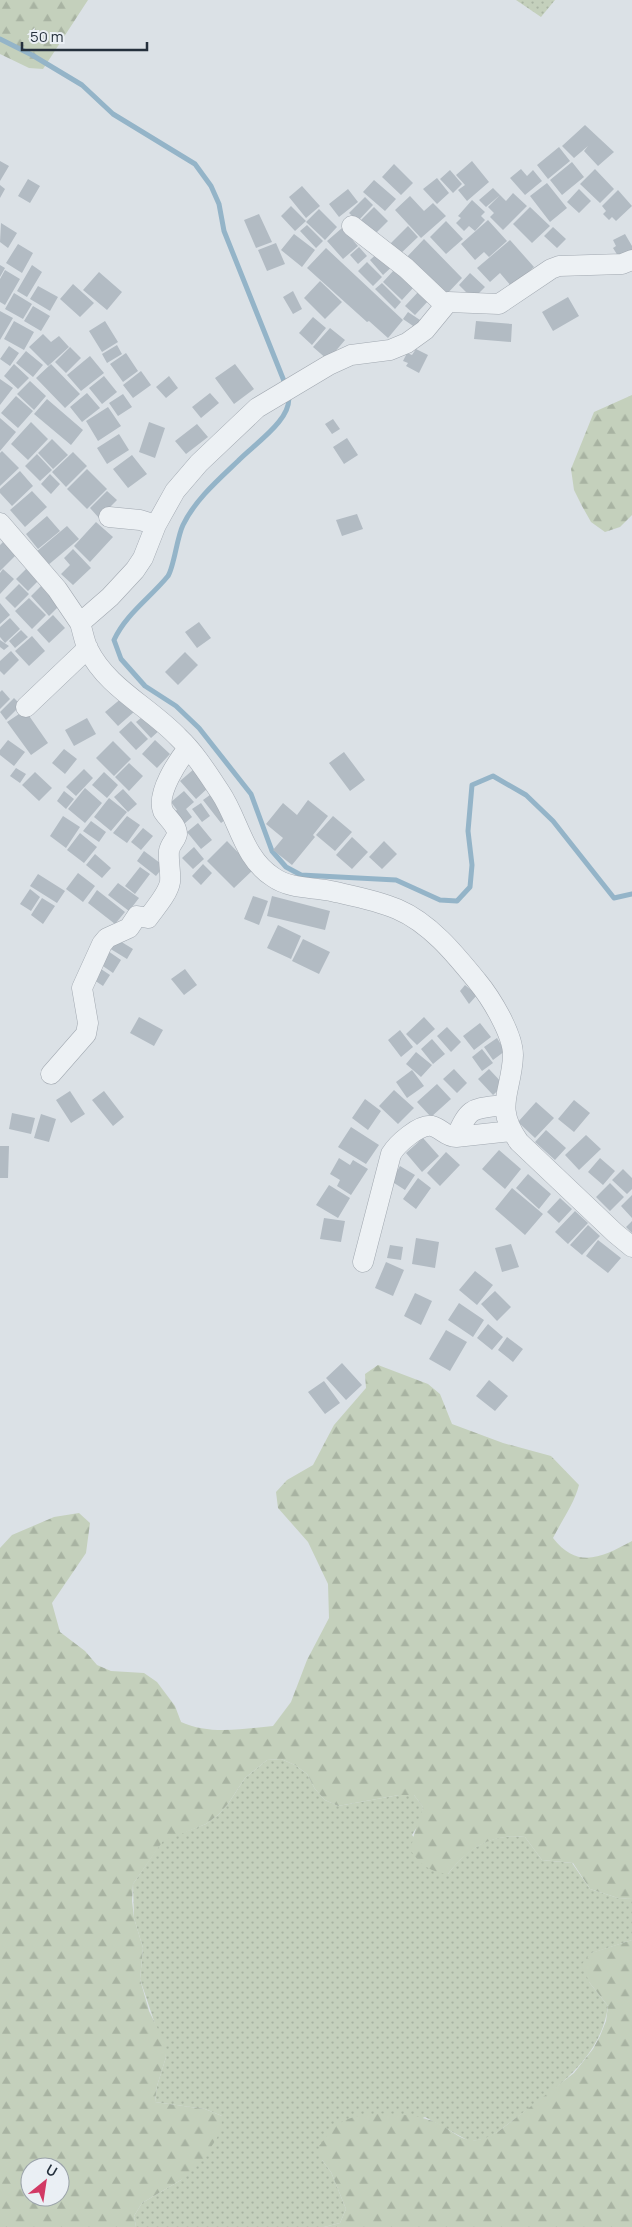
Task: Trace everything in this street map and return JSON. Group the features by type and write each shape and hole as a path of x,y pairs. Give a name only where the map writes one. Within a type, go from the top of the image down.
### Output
{"street":[{"path":"352,226 406,268 445,305"},
{"path":"80,623 110,597 135,570 143,558 156,525 175,491 199,463 242,422 272,397 351,355 390,350 408,343 425,330 445,305 452,302 499,304 558,266 622,264 632,260"},
{"path":"109,516 140,520 156,525"},
{"path":"0,523 57,589 80,623 88,648 108,679 161,720 188,748 232,809 249,853 259,866 272,877 285,884 365,899 397,909 419,921 440,940 479,983 510,1036 513,1054 504,1105 511,1131 519,1142 632,1247"},
{"path":"26,707 88,648"},
{"path":"51,1074 86,1034 88,1023 82,988 102,944 107,938 128,928 137,916 148,918 168,887 169,851 177,835 176,829 163,810 164,789 188,748"},
{"path":"456,1137 466,1116 474,1110 504,1105"},
{"path":"363,1262 391,1154 396,1145 428,1126 434,1126 448,1137 511,1131"}],"green space":[{"path":"0,0 88,0 43,69 29,68 0,54"},
{"path":"516,0 555,0 541,17"},
{"path":"632,395 632,515 620,527 605,532 591,522 582,506 574,490 571,469 594,412"},
{"path":"378,1365 428,1384 440,1394 452,1424 503,1443 551,1456 579,1485 571,1505 553,1538 562,1548 572,1554 581,1557 600,1556 632,1541 632,1899 618,1898 590,1889 573,1863 542,1860 525,1837 513,1836 491,1840 472,1850 448,1874 436,1872 422,1864 411,1851 414,1834 423,1807 414,1795 399,1795 338,1806 325,1800 315,1789 307,1774 295,1765 281,1759 267,1760 245,1778 228,1804 218,1815 206,1824 163,1841 133,1884 134,1918 143,1948 140,1979 149,2011 164,2041 166,2057 157,2086 155,2102 205,2109 222,2116 221,2131 205,2157 195,2168 181,2180 142,2203 134,2216 136,2227 0,2227 0,1548 12,1535 54,1517 79,1513 90,1523 86,1553 52,1603 60,1632 85,1651 97,1665 111,1671 144,1673 157,1682 175,1706 181,1722 203,1729 215,1730 273,1726 291,1702 307,1660 329,1618 328,1584 308,1542 278,1508 276,1492 287,1480 313,1465 334,1425 366,1388 365,1374"},
{"path":"281,1759 295,1765 307,1774 315,1789 325,1800 338,1806 399,1795 414,1795 423,1807 420,1822 412,1835 448,1874 464,1856 482,1844 502,1837 525,1837 542,1860 572,1863 590,1889 618,1898 632,1899 632,1940 592,1953 589,1982 608,2006 603,2027 594,2046 582,2063 551,2092 486,2139 469,2141 425,2117 322,2160 331,2172 346,2209 340,2223 324,2227 136,2227 134,2216 142,2203 181,2180 222,2116 205,2109 155,2102 157,2086 166,2057 140,1979 143,1948 134,1918 133,1884 163,1840 206,1824 228,1804 245,1778 267,1760"},
{"path":"632,1940 632,2227 324,2227 340,2223 346,2209 331,2172 322,2160 319,2146 334,2128 340,2123 361,2116 402,2114 427,2119 467,2139 482,2139 499,2131 574,2073 593,2049 606,2021 608,2006 589,1982 582,1964 591,1953"}],"building":[{"path":"585,125 614,152 598,166 584,151 588,146 574,158 562,146"},
{"path":"559,147 570,161 548,179 537,165"},
{"path":"0,161 9,166 0,181"},
{"path":"472,161 489,182 467,201 458,190 465,185 456,175"},
{"path":"572,162 584,177 562,195 550,180"},
{"path":"394,164 413,183 401,195 382,177"},
{"path":"521,169 527,176 533,170 542,181 525,195 510,178"},
{"path":"595,169 614,189 600,203 580,184"},
{"path":"450,170 462,184 453,193 440,179"},
{"path":"437,178 449,193 437,204 423,189"},
{"path":"28,179 40,186 30,203 18,196"},
{"path":"374,180 396,199 385,211 363,192"},
{"path":"547,183 567,208 550,222 530,196"},
{"path":"0,185 5,189 0,198"},
{"path":"302,186 320,206 306,218 289,197"},
{"path":"493,188 500,195 486,207 479,200"},
{"path":"348,189 358,202 339,217 329,204"},
{"path":"579,189 591,201 579,213 567,202"},
{"path":"618,190 632,206 616,221 612,217 609,220 603,214 606,211 602,206"},
{"path":"513,193 527,206 503,230 490,217 494,213 488,207 500,195 506,201"},
{"path":"410,196 424,211 433,203 446,216 421,238 395,210"},
{"path":"365,197 373,205 358,221 349,213"},
{"path":"472,200 485,212 481,216 485,220 475,231 469,226 464,231 456,223 461,218 458,216"},
{"path":"291,206 306,221 295,231 281,216"},
{"path":"374,207 388,221 372,237 358,223"},
{"path":"530,207 550,226 532,243 513,224"},
{"path":"319,209 337,227 325,240 306,222"},
{"path":"259,214 272,242 256,248 244,220"},
{"path":"488,220 507,241 489,257 484,252 475,260 461,244"},
{"path":"446,221 463,239 446,254 430,237"},
{"path":"1,223 17,233 8,248 0,242"},
{"path":"307,225 323,241 316,248 300,231"},
{"path":"408,226 418,237 398,256 388,246"},
{"path":"553,227 566,239 557,248 544,236"},
{"path":"342,228 358,246 343,259 327,241"},
{"path":"294,234 315,250 302,267 281,250"},
{"path":"625,234 632,246 632,256 618,256 613,248 616,246 613,240"},
{"path":"424,239 462,278 444,297 405,259"},
{"path":"510,240 534,267 512,287 500,273 490,282 477,268"},
{"path":"276,243 285,264 267,271 258,250"},
{"path":"18,244 33,253 22,273 6,263"},
{"path":"359,247 367,256 358,264 350,255"},
{"path":"326,248 403,320 388,338 369,321 367,322 307,268"},
{"path":"382,249 396,263 383,275 370,260"},
{"path":"367,262 382,277 373,286 358,271"},
{"path":"0,265 5,268 0,277"},
{"path":"32,265 42,272 27,297 17,291"},
{"path":"5,270 20,279 5,305 0,302 0,279"},
{"path":"394,270 413,288 402,300 383,282"},
{"path":"99,272 122,292 107,310 83,290"},
{"path":"470,273 485,287 473,299 459,285"},
{"path":"320,281 342,302 325,319 304,298"},
{"path":"382,283 401,302 395,309 375,289"},
{"path":"73,284 94,303 80,317 60,299"},
{"path":"38,286 58,297 50,311 30,299"},
{"path":"420,290 430,299 415,315 405,306"},
{"path":"293,291 302,309 293,314 283,297"},
{"path":"14,293 32,304 23,319 5,309"},
{"path":"568,297 579,316 553,331 542,312"},
{"path":"33,306 50,316 41,331 24,321"},
{"path":"0,311 13,318 0,340"},
{"path":"408,312 420,320 416,328 403,319"},
{"path":"313,317 326,328 312,345 299,333"},
{"path":"14,321 34,332 24,350 4,339"},
{"path":"105,321 118,342 102,352 89,331"},
{"path":"476,321 512,324 511,342 474,339"},
{"path":"330,328 345,340 328,360 313,347"},
{"path":"43,334 51,342 59,336 69,347 48,366 29,347"},
{"path":"117,345 122,354 107,363 102,354"},
{"path":"9,346 19,353 10,366 0,359"},
{"path":"70,347 81,358 66,373 55,362"},
{"path":"416,349 428,355 419,373 406,366 408,363 403,361 407,353 412,355"},
{"path":"26,351 43,365 33,377 16,363"},
{"path":"126,353 138,371 123,382 110,364"},
{"path":"90,356 104,373 81,391 67,375"},
{"path":"14,364 29,378 18,389 4,376"},
{"path":"51,364 80,394 65,408 36,378"},
{"path":"235,364 254,389 234,404 215,378"},
{"path":"141,371 151,385 133,398 123,385"},
{"path":"104,376 117,392 102,404 89,388"},
{"path":"169,376 178,388 166,398 156,387"},
{"path":"0,379 13,388 0,405"},
{"path":"30,381 46,396 34,410 17,394"},
{"path":"87,393 100,408 82,422 70,407"},
{"path":"210,393 219,403 201,418 192,407"},
{"path":"123,394 132,407 118,416 109,403"},
{"path":"16,396 33,411 18,428 1,413"},
{"path":"47,399 83,430 71,445 34,414"},
{"path":"108,407 121,426 98,441 86,421"},
{"path":"0,418 16,432 0,451"},
{"path":"333,419 340,429 332,434 325,424"},
{"path":"31,422 48,439 28,460 11,444"},
{"path":"149,422 165,428 155,458 139,452"},
{"path":"197,424 208,437 186,454 175,441"},
{"path":"119,434 129,450 107,464 97,448"},
{"path":"347,438 358,455 344,464 333,447"},
{"path":"52,439 68,455 53,469 38,453"},
{"path":"2,451 19,468 0,486 0,453"},
{"path":"73,452 87,466 66,487 52,472"},
{"path":"37,454 52,470 40,481 25,466"},
{"path":"132,455 147,474 128,488 113,469"},
{"path":"87,469 107,489 87,509 67,489"},
{"path":"20,471 33,486 12,506 0,493 0,489"},
{"path":"50,474 60,484 51,494 41,484"},
{"path":"32,491 47,507 25,527 10,510"},
{"path":"107,491 117,500 99,518 90,508"},
{"path":"357,514 363,529 342,536 336,520"},
{"path":"47,516 60,531 38,549 26,534"},
{"path":"96,522 113,537 90,562 74,546"},
{"path":"67,526 79,539 47,566 36,552"},
{"path":"3,542 16,555 0,571 0,545"},
{"path":"73,549 91,568 73,585 61,574 70,565 64,558"},
{"path":"3,569 14,579 0,594 0,573"},
{"path":"26,569 38,581 28,591 16,579"},
{"path":"19,584 29,594 15,608 5,598"},
{"path":"41,586 59,606 49,616 31,596"},
{"path":"29,598 46,615 32,629 15,611"},
{"path":"0,603 10,615 0,624"},
{"path":"53,615 65,628 49,643 37,630"},
{"path":"10,618 20,629 5,643 0,637 0,627"},
{"path":"199,622 211,638 197,648 185,632"},
{"path":"21,630 28,637 15,648 9,641"},
{"path":"32,636 45,651 29,666 15,651"},
{"path":"0,640 9,646 4,650 0,647"},
{"path":"11,651 19,660 4,675 0,671 0,661"},
{"path":"185,652 198,665 178,685 165,672"},
{"path":"2,690 10,699 0,709 0,692"},
{"path":"123,697 135,711 118,726 105,712"},
{"path":"14,698 21,705 6,720 0,712"},
{"path":"25,710 48,743 31,755 7,722"},
{"path":"147,713 161,729 151,738 136,722"},
{"path":"87,718 96,734 74,746 65,730"},
{"path":"131,721 148,739 136,750 119,732"},
{"path":"8,740 25,752 14,766 0,755 0,750"},
{"path":"155,740 170,754 157,768 142,754"},
{"path":"113,741 131,759 114,776 96,758"},
{"path":"64,749 77,759 65,774 52,763"},
{"path":"344,752 365,780 350,791 329,763"},
{"path":"129,763 143,776 129,791 115,777"},
{"path":"16,768 26,774 20,783 10,776"},
{"path":"84,769 93,778 76,796 66,787"},
{"path":"194,769 209,787 196,799 180,781"},
{"path":"35,772 52,788 39,801 22,785"},
{"path":"104,772 118,785 107,798 92,785"},
{"path":"85,788 102,803 85,823 68,809"},
{"path":"123,789 137,804 128,812 114,797"},
{"path":"64,791 74,799 66,809 57,801"},
{"path":"184,791 194,802 186,809 192,817 184,824 174,812 177,810 171,802"},
{"path":"214,792 232,815 221,823 203,800"},
{"path":"109,798 127,812 111,831 94,817"},
{"path":"308,800 328,816 313,835 315,837 292,865 273,850 283,838 266,824 283,803 297,815"},
{"path":"201,803 210,816 202,822 192,809"},
{"path":"63,816 80,827 66,848 50,836"},
{"path":"127,816 140,825 127,843 113,833"},
{"path":"333,816 352,832 335,851 316,835"},
{"path":"91,821 106,832 99,842 83,831"},
{"path":"198,823 212,840 201,849 187,832"},
{"path":"143,828 153,836 141,850 131,842"},
{"path":"80,833 97,847 84,863 67,850"},
{"path":"352,837 368,852 352,869 336,855"},
{"path":"227,841 254,869 234,888 207,861"},
{"path":"384,841 397,854 382,869 369,857"},
{"path":"194,847 204,859 193,869 182,858"},
{"path":"144,851 164,866 156,876 137,861"},
{"path":"95,854 111,868 102,878 86,865"},
{"path":"203,864 212,873 201,885 192,876"},
{"path":"140,867 150,874 135,894 125,886"},
{"path":"78,873 95,886 83,902 66,889"},
{"path":"38,874 65,891 57,903 30,886"},
{"path":"118,883 139,898 129,911 108,895"},
{"path":"30,889 40,897 31,911 20,904"},
{"path":"97,890 125,912 115,924 88,903"},
{"path":"253,896 268,901 259,925 244,919"},
{"path":"272,896 330,911 325,930 267,916"},
{"path":"42,898 55,906 43,924 31,915"},
{"path":"278,925 301,936 291,959 267,948"},
{"path":"115,938 133,949 127,959 109,948"},
{"path":"303,939 330,952 319,974 292,961"},
{"path":"108,951 121,960 113,973 100,964"},
{"path":"98,967 110,975 103,986 91,978"},
{"path":"185,969 197,985 184,995 171,979"},
{"path":"465,985 477,995 469,1004 460,991"},
{"path":"139,1017 163,1030 154,1046 130,1033"},
{"path":"424,1017 435,1029 417,1045 406,1034"},
{"path":"480,1023 491,1037 474,1050 463,1036"},
{"path":"447,1027 461,1042 451,1052 437,1036"},
{"path":"400,1030 413,1047 401,1057 388,1040"},
{"path":"497,1038 505,1051 493,1060 484,1047"},
{"path":"432,1039 445,1054 433,1064 421,1049"},
{"path":"482,1049 493,1063 482,1071 472,1057"},
{"path":"416,1052 432,1065 421,1077 406,1064"},
{"path":"454,1069 467,1083 457,1093 443,1079"},
{"path":"489,1069 504,1085 493,1095 478,1079"},
{"path":"412,1070 424,1086 407,1098 396,1082"},
{"path":"437,1084 451,1099 431,1117 417,1102"},
{"path":"394,1090 414,1108 398,1124 379,1106"},
{"path":"70,1091 85,1114 71,1123 56,1100"},
{"path":"104,1091 124,1117 113,1126 92,1100"},
{"path":"365,1099 381,1111 368,1130 352,1118"},
{"path":"574,1100 590,1113 574,1132 558,1119"},
{"path":"536,1102 554,1118 535,1138 518,1122"},
{"path":"12,1113 35,1118 31,1134 9,1129"},
{"path":"41,1114 56,1119 49,1142 34,1138"},
{"path":"351,1127 379,1145 366,1164 338,1147"},
{"path":"546,1130 566,1148 555,1160 535,1142"},
{"path":"586,1135 601,1149 579,1170 565,1155"},
{"path":"423,1138 439,1156 422,1172 406,1153"},
{"path":"0,1146 9,1146 8,1178 0,1178"},
{"path":"499,1150 521,1169 505,1189 482,1169"},
{"path":"446,1152 460,1165 440,1186 427,1173"},
{"path":"339,1158 350,1165 353,1160 368,1169 351,1195 337,1186 340,1180 330,1174"},
{"path":"600,1158 615,1171 603,1185 588,1172"},
{"path":"400,1166 415,1175 405,1190 391,1181"},
{"path":"623,1169 632,1178 632,1189 627,1194 612,1180"},
{"path":"528,1174 551,1194 539,1209 516,1188"},
{"path":"418,1178 431,1188 416,1209 403,1199"},
{"path":"610,1183 624,1197 610,1211 596,1197"},
{"path":"329,1185 350,1198 338,1218 316,1205"},
{"path":"512,1188 543,1214 525,1235 495,1209"},
{"path":"632,1195 632,1218 621,1206"},
{"path":"560,1198 572,1209 559,1223 547,1212"},
{"path":"575,1211 588,1223 568,1244 555,1232"},
{"path":"324,1218 345,1221 341,1242 320,1239"},
{"path":"632,1221 632,1233 626,1227"},
{"path":"588,1225 600,1236 582,1255 570,1245"},
{"path":"416,1238 439,1242 435,1268 412,1264"},
{"path":"598,1240 621,1258 608,1273 586,1256"},
{"path":"511,1244 519,1267 502,1272 495,1248"},
{"path":"390,1245 403,1247 401,1260 387,1258"},
{"path":"386,1262 404,1270 393,1296 375,1288"},
{"path":"475,1271 493,1285 477,1305 459,1290"},
{"path":"495,1291 511,1307 497,1321 481,1304"},
{"path":"415,1293 432,1301 421,1325 404,1316"},
{"path":"459,1303 484,1320 473,1337 448,1320"},
{"path":"488,1324 503,1337 492,1350 477,1338"},
{"path":"446,1330 467,1342 450,1371 429,1359"},
{"path":"507,1337 523,1349 513,1362 498,1350"},
{"path":"342,1363 362,1385 346,1400 326,1378"},
{"path":"489,1380 508,1396 495,1411 476,1396"},
{"path":"324,1381 340,1403 325,1414 308,1392"}],"waterway":[{"path":"0,39 32,55 82,85 113,114 195,164 211,186 219,204 224,231 286,386"},
{"path":"288,394 288,403 279,422 215,483 188,516 181,530 168,576 125,622 114,640 121,659 145,686 176,706 199,728 251,794 272,851 286,867 301,875 396,880 440,900 457,901 470,887 472,865 468,831 472,785 493,776 526,795 553,821 614,898 632,894"}]}
